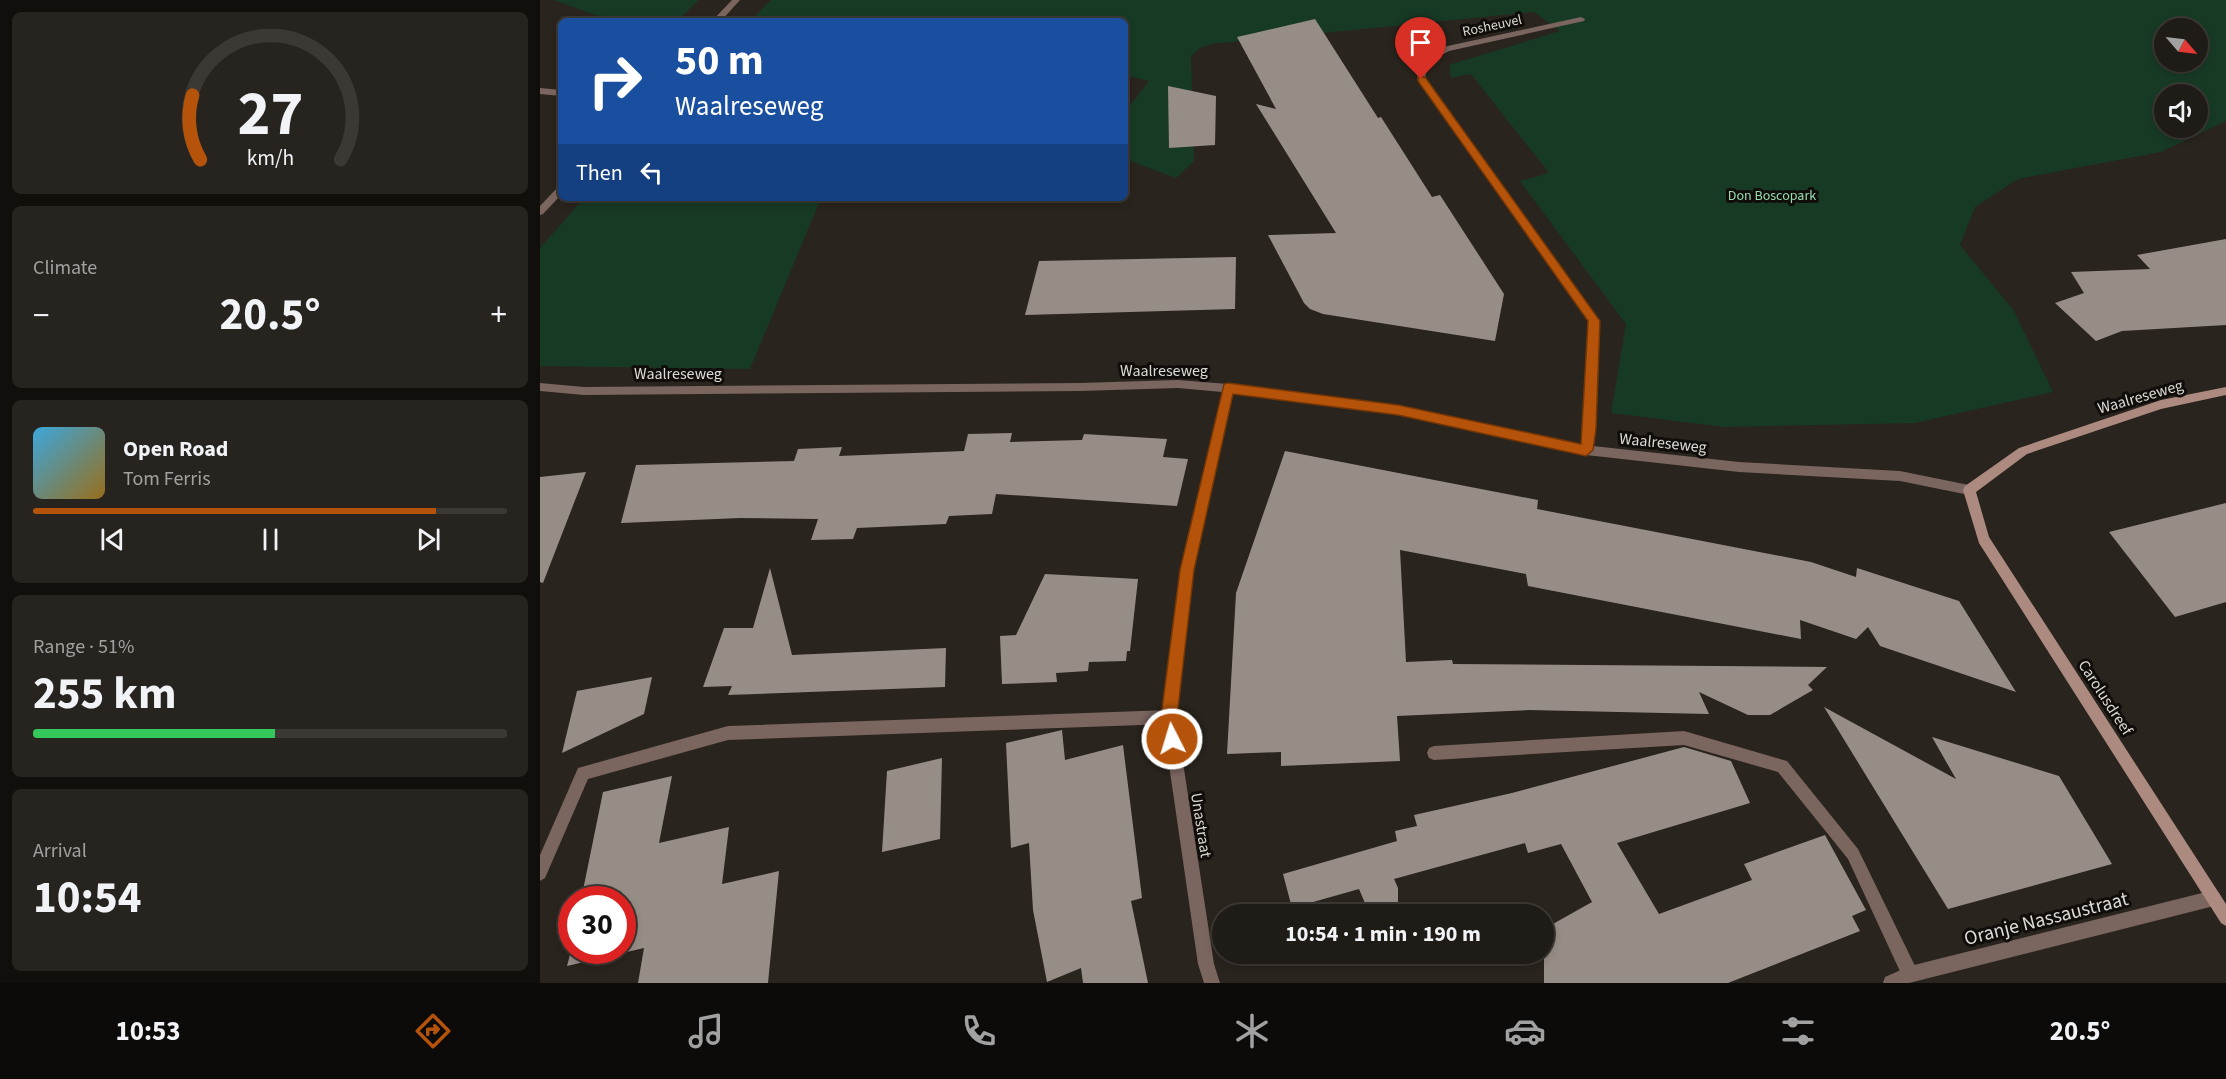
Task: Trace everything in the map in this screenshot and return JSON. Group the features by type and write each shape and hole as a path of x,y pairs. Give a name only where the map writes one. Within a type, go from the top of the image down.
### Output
{"street":[{"path":"719,18 736,0"},
{"name":"Rosheuvel","path":"1581,20 1446,49 1424,61 1421,79 1594,321 1590,429 1586,450"},
{"path":"540,91 558,93"},
{"path":"540,212 558,192"},
{"name":"Waalreseweg","path":"540,387 584,391 1178,384 1228,388 1398,410 1586,450 1739,467 1900,476 1969,490 2023,451 2161,405 2226,391"},
{"name":"Unastraat","path":"1212,983 1206,964 1169,717 1187,570 1228,388"},
{"name":"Carolusdreef","path":"1969,490 1983,539 2226,918"},
{"path":"540,873 583,772 728,733 1169,717"},
{"path":"1434,753 1684,738 1782,766 1853,854 1910,974"},
{"name":"Oranje Nassaustraat","path":"1891,983 1910,974 2214,898"}],"green space":[{"path":"554,0 699,0 680,18 622,18 595,15"},
{"name":"Don Boscopark","path":"771,0 2226,0 2226,121 2208,130 2208,84 2154,84 2154,138 2190,138 2161,152 2018,179 1975,207 1960,245 2014,311 2053,392 1915,423 1724,427 1611,413 1626,324 1520,181 1549,173 1471,74 1451,78 1449,65 1560,31 1534,12 1211,44 1200,48 1191,56 1194,161 1176,178 1128,160 1128,108 1149,81 1128,76 1128,18 753,18"},
{"path":"581,201 820,201 750,369 540,366 540,248"}],"building":[{"path":"1315,19 1432,197 1440,195 1504,294 1495,341 1323,314 1310,309 1304,303 1268,235 1336,233 1256,104 1276,109 1237,37"},
{"path":"1168,86 1216,96 1215,145 1169,148"},
{"path":"2226,239 2226,325 2122,331 2096,341 2055,303 2084,293 2071,272 2150,269 2137,255"},
{"path":"1236,257 1235,309 1025,315 1039,261"},
{"path":"1012,433 1010,442 1082,440 1084,434 1167,439 1163,457 1188,459 1177,506 996,494 992,514 949,516 946,524 857,528 853,539 811,540 818,519 740,518 621,523 636,465 794,461 798,449 842,447 839,456 964,451 968,434"},
{"path":"1285,451 1538,500 1537,509 1811,562 1856,577 1857,568 1959,601 2016,692 1880,646 1868,627 1856,639 1800,620 1801,639 1528,586 1526,574 1400,550 1406,662 1452,660 1453,664 1827,667 1808,685 1813,690 1770,715 1748,715 1699,692 1709,714 1529,710 1397,716 1400,761 1281,766 1281,752 1227,754 1236,593"},
{"path":"586,472 543,583 540,582 540,477"},
{"path":"2226,503 2226,602 2175,617 2109,532"},
{"path":"770,568 792,655 946,648 945,687 728,695 732,686 703,687 724,628 753,628"},
{"path":"1045,574 1138,579 1130,651 1127,651 1126,661 1089,662 1088,671 1056,673 1057,682 1002,684 1000,636 1016,635"},
{"path":"652,677 644,714 562,753 577,691"},
{"path":"1824,707 1956,779 1932,737 2059,776 2112,864 1948,909"},
{"path":"1062,730 1065,760 1123,745 1142,898 1131,901 1148,983 1083,983 1081,968 1047,982 1033,910 1029,843 1011,848 1006,743"},
{"path":"1684,747 1731,761 1750,803 1617,843 1659,914 1752,880 1744,864 1825,835 1866,910 1852,916 1860,931 1728,983 1544,983 1544,964 1554,964 1554,923 1592,902 1561,844 1528,853 1525,843 1394,879 1398,888 1396,904 1365,904 1359,889 1306,904 1291,904 1283,874 1397,841 1395,831 1417,826 1414,815 1512,793"},
{"path":"942,758 940,839 882,852 887,771"},
{"path":"672,776 659,843 729,827 722,884 779,871 768,983 638,983 644,948 636,950 636,886 584,886 603,792"}],"route":[{"path":"1172,739 1169,717 1187,570 1228,388 1398,410 1586,450 1590,429 1594,321 1421,79"}]}
